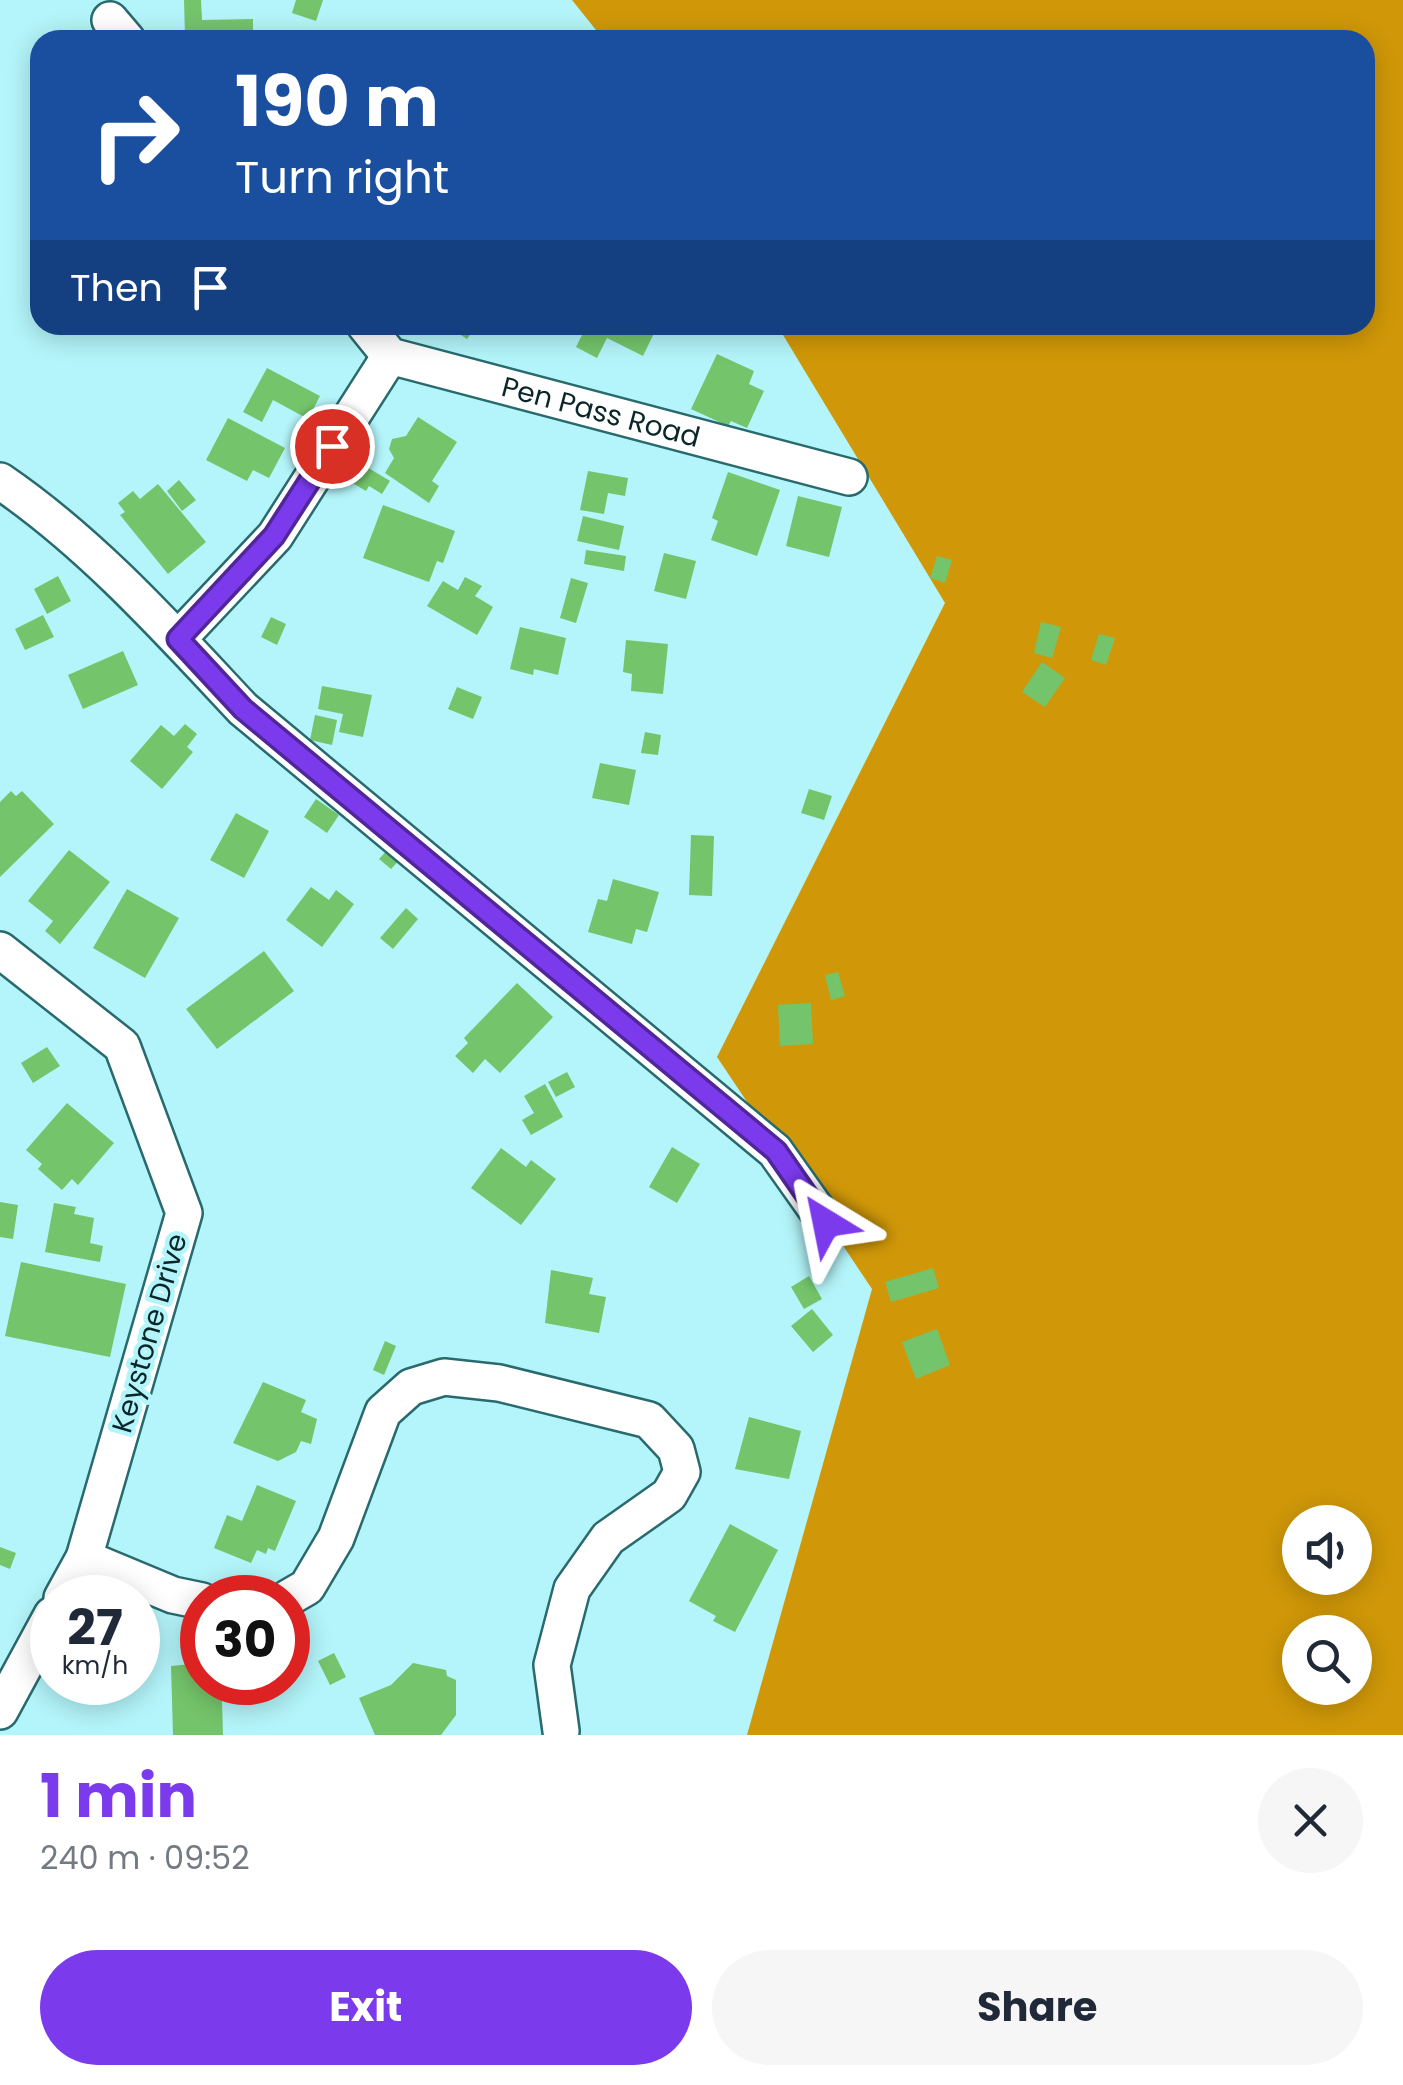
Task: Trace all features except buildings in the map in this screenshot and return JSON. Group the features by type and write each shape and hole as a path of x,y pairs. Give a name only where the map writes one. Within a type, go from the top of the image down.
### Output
{"street":[{"path":"178,639 274,536 390,356 372,335"},
{"name":"Pen Pass Road","path":"390,356 849,477"},
{"path":"0,481 40,508 178,639 243,709 776,1151 826,1223"},
{"name":"Keystone Drive","path":"0,950 122,1046 184,1212 84,1558 75,1575"},
{"path":"310,1580 336,1538 384,1412 411,1387 444,1377 499,1383 649,1420 676,1449 682,1472 669,1495 608,1538 572,1589 552,1665 560,1731"},
{"path":"84,1558 180,1596"},
{"path":"0,1711 30,1656"}],"shaded area":[{"path":"572,0 1403,0 1403,1735 747,1735 872,1289 717,1057 945,603 783,335 1375,335 1375,30 596,30"}],"route":[{"path":"332,446 274,536 178,639 243,709 776,1151 826,1223"}]}
